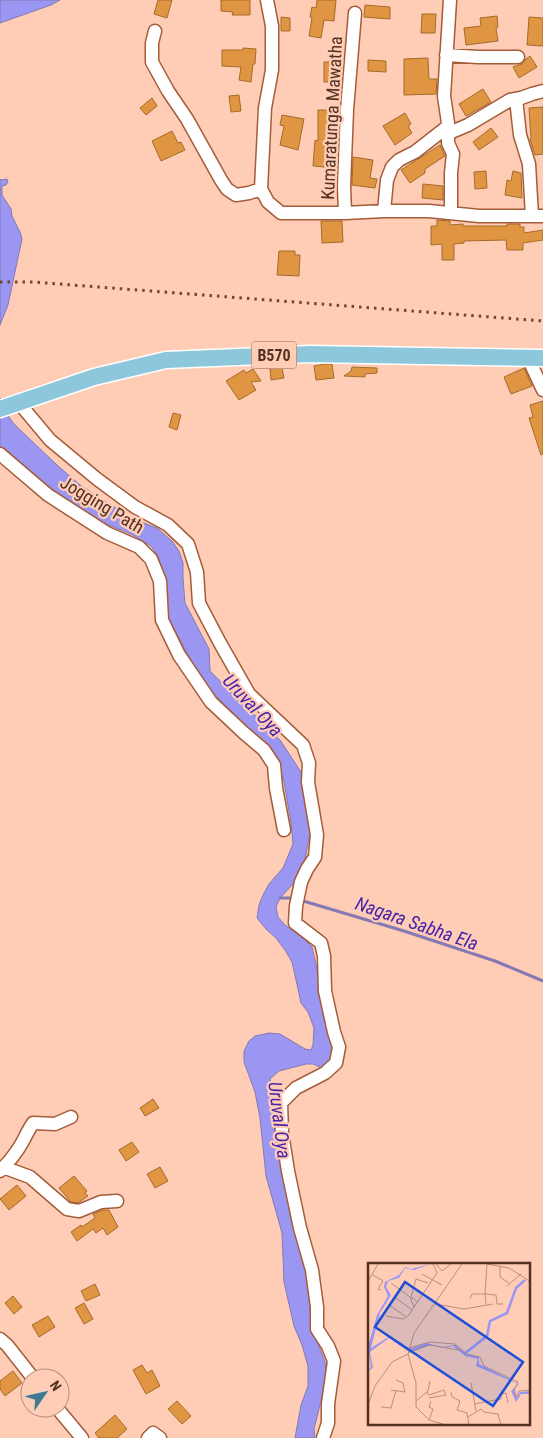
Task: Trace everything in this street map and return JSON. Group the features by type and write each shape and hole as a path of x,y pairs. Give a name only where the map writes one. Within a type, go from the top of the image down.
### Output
{"main road":[{"name":"B570","path":"10,406 94,377 166,360 310,354 536,358"}],"street":[{"path":"155,31 152,43 152,62 168,91 187,119 227,189 236,195 249,194 261,189 265,108 272,70 272,26 267,0"},
{"path":"384,210 387,180 392,167 399,160 423,146 447,127 444,96 450,0"},
{"name":"Kumaratunga Mawatha","path":"261,189 268,202 281,213 345,213 344,186 347,110 355,13"},
{"path":"446,55 518,57"},
{"path":"450,213 453,154 448,143 450,133 468,125 510,100 543,91"},
{"path":"345,213 384,210 429,211 479,216 537,216 529,164 520,135 516,99"},
{"path":"536,358 543,390"},
{"path":"10,406 97,479 135,507 168,525 188,544 197,572 199,603 220,643 249,694 303,745 309,763 308,782 317,835 315,857 301,882 295,924 321,943 324,956 325,991 334,1032 340,1047 336,1063 325,1073 296,1088 281,1103 282,1133 288,1172 300,1228 312,1270 317,1307 317,1329 328,1346 334,1361 328,1404 328,1423 323,1438"},
{"name":"Jogging Path","path":"0,454 48,495 107,533 139,546 151,559 160,581 162,620 179,655 211,702 264,750 274,765 276,788 284,830"},
{"path":"71,1118 55,1124 33,1123 23,1142 2,1169 30,1177 68,1209 79,1211 101,1202 117,1201"},
{"path":"0,1339 25,1368"},
{"path":"65,1418 82,1438"},
{"path":"148,1438 153,1434 160,1438"}],"shaded area":[{"path":"0,0 60,0 0,23"},
{"path":"0,179 7,179 6,185 2,186 2,195 11,209 22,239 8,305 0,325"},
{"path":"0,398 14,424 80,485 133,519 157,528 172,541 179,551 183,563 185,603 209,649 210,671 280,740 301,772 310,831 305,860 294,883 280,898 276,907 278,917 284,924 312,947 333,1045 333,1060 322,1068 313,1064 306,1064 279,1071 270,1079 307,1264 313,1323 325,1362 327,1377 314,1429 315,1438 295,1438 301,1405 308,1386 308,1366 294,1326 284,1282 282,1233 266,1176 260,1118 255,1092 244,1062 244,1051 249,1041 255,1036 269,1033 280,1034 305,1049 311,1050 313,1045 314,1028 308,1012 301,1003 292,962 276,938 257,918 263,895 269,884 283,868 293,844 284,782 278,764 270,750 202,680 166,613 165,579 158,556 151,546 133,535 82,511 48,486 0,446"}],"building":[{"path":"158,0 172,0 167,18 154,14"},
{"path":"221,0 250,0 250,15 232,15 233,12 221,11"},
{"path":"317,0 336,0 334,21 324,20 321,38 309,36 312,7 316,8"},
{"path":"365,5 390,7 390,19 364,17"},
{"path":"422,14 436,14 435,33 421,33"},
{"path":"497,16 498,41 466,45 464,28 481,26 480,18"},
{"path":"281,17 290,18 290,31 281,31"},
{"path":"529,17 543,18 543,46 527,45"},
{"path":"243,48 256,49 251,82 239,80 241,67 222,66 222,50 243,50"},
{"path":"530,56 537,67 519,78 513,67 522,64"},
{"path":"428,58 429,79 437,79 436,94 404,95 404,59"},
{"path":"368,60 386,61 386,72 368,71"},
{"path":"324,62 341,62 341,82 324,82"},
{"path":"483,89 491,102 466,116 459,104"},
{"path":"239,95 241,111 231,112 229,96"},
{"path":"152,98 157,106 146,115 140,108"},
{"path":"543,107 543,154 535,155 530,139 529,108"},
{"path":"318,110 339,110 338,121 336,121 337,137 334,157 337,157 336,168 313,166 315,140 318,141"},
{"path":"405,113 411,124 408,126 412,133 395,145 383,126"},
{"path":"282,115 304,119 298,150 280,145 284,126 280,125"},
{"path":"491,128 498,137 479,150 473,142"},
{"path":"172,131 178,143 181,142 185,150 161,161 152,141"},
{"path":"440,145 445,156 425,169 425,173 410,183 401,170"},
{"path":"353,157 373,160 370,178 377,179 375,188 352,185"},
{"path":"486,171 487,188 475,189 474,172"},
{"path":"513,171 521,173 522,198 505,195 507,180 511,181"},
{"path":"423,184 443,186 443,200 422,198"},
{"path":"437,220 450,221 450,225 463,224 463,226 507,226 507,224 520,224 520,227 524,227 524,233 543,230 543,240 523,243 523,250 507,250 506,240 464,241 464,243 454,244 454,260 442,260 442,244 431,245 431,226 437,226"},
{"path":"321,221 342,221 343,242 322,243"},
{"path":"279,251 295,251 295,255 300,255 299,276 277,275"},
{"path":"332,364 334,378 316,380 314,366"},
{"path":"352,367 377,368 377,373 365,374 365,377 344,376 351,371"},
{"path":"282,368 284,378 271,380 270,369"},
{"path":"524,368 532,386 511,394 504,377"},
{"path":"253,369 261,381 251,382 256,390 239,400 226,381 244,370 246,373"},
{"path":"543,401 543,454 541,455 529,418 533,417 530,405"},
{"path":"173,413 181,415 177,430 169,427"},
{"path":"153,1099 159,1108 145,1116 140,1108"},
{"path":"132,1142 139,1152 126,1161 119,1150"},
{"path":"160,1167 168,1181 155,1188 147,1174"},
{"path":"74,1176 87,1191 85,1193 88,1196 78,1203 71,1202 59,1188"},
{"path":"17,1185 26,1196 9,1210 0,1199"},
{"path":"109,1210 118,1227 107,1235 103,1228 96,1233 93,1229 77,1241 71,1232 95,1218 93,1214"},
{"path":"95,1284 100,1295 86,1301 81,1291"},
{"path":"13,1296 22,1307 14,1314 5,1303"},
{"path":"84,1303 93,1319 84,1324 75,1308"},
{"path":"48,1316 55,1327 39,1337 32,1325"},
{"path":"142,1365 147,1373 152,1370 160,1386 146,1394 133,1370"},
{"path":"13,1371 20,1380 20,1385 5,1396 0,1389 0,1381"},
{"path":"177,1401 191,1416 182,1424 168,1409"},
{"path":"115,1415 127,1429 117,1438 99,1438 95,1433"}],"waterway":[{"name":"Nagara Sabha Ela","path":"280,898 294,898"},
{"name":"Nagara Sabha Ela","path":"300,900 495,961 543,981"}],"railway":[{"path":"0,282 33,282 543,321"}],"water label":[{"name":"Uruval Oya","path":"253,705"},
{"name":"Uruval Oya","path":"280,1120"}]}
